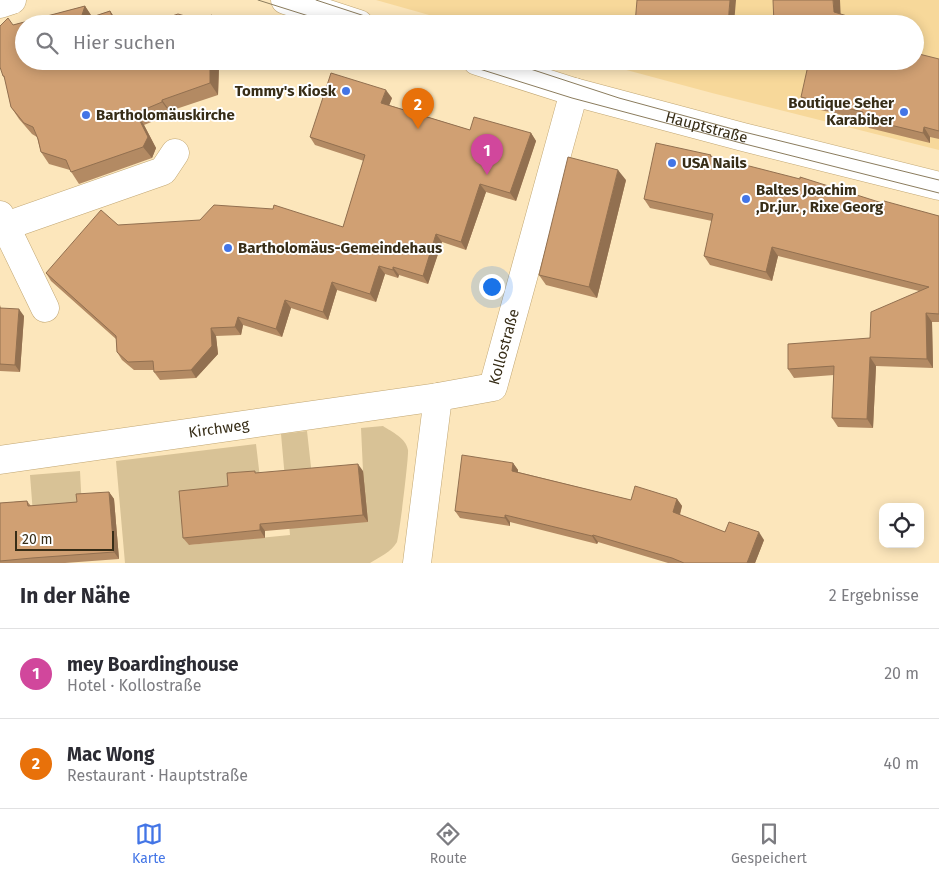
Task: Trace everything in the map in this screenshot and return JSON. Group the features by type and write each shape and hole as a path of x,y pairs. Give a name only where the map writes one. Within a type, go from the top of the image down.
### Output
{"street":[{"path":"0,4 12,0"},
{"path":"285,0 331,15"},
{"name":"Hauptstraße","path":"505,70 574,92 939,186"},
{"name":"Kollostraße","path":"438,397 493,387 574,92"},
{"path":"45,308 2,223 163,170 175,153"},
{"path":"417,563 438,397"},
{"name":"Kirchweg","path":"0,460 438,397"}],"shaded area":[{"path":"376,0 939,0 939,150 626,70 924,70 924,15 429,15"},
{"path":"383,426 405,442 408,450 407,466 397,542 395,546 370,563 125,563 116,461 256,444 260,478 189,545 290,535 281,434 307,431 312,476 363,471 361,428"},
{"path":"80,471 82,509 33,514 30,475"}],"building":[{"path":"637,0 730,0 729,15 636,15"},
{"path":"773,0 833,0 834,12 844,15 774,15"},
{"name":"Bartholomäuskirche","path":"85,6 82,15 51,15"},
{"name":"Bartholomäuskirche","path":"110,11 112,15 98,15"},
{"name":"Bartholomäuskirche","path":"8,18 13,25 15,24 15,70 210,70 210,83 162,100 162,102 136,113 148,137 143,147 71,172 66,160 41,152 33,127 24,123 11,107 0,67 0,26"},
{"path":"924,55 939,59 939,131 924,127 923,133 862,118 863,112 801,97 807,70 924,70"},
{"path":"331,73 386,90 381,103 470,130 474,117 531,133 510,193 480,184 461,242 436,234 423,276 393,267 393,270 379,266 370,294 332,282 323,312 285,300 276,329 238,317 235,327 211,328 212,346 191,370 154,372 153,361 128,362 117,352 116,336 46,273 101,210 118,225 200,220 214,205 273,209 274,205 343,227 365,155 310,137"},
{"path":"656,143 711,155 800,179 800,177 882,203 884,201 939,216 939,314 926,313 927,359 870,357 867,419 832,418 834,366 788,369 788,344 870,338 871,312 929,287 772,247 766,272 704,256 713,214 644,199"},
{"path":"568,157 618,170 589,287 539,275"},
{"path":"0,308 19,309 15,365 0,364"},
{"path":"462,455 513,463 512,471 631,500 635,486 677,499 673,512 725,532 729,522 759,532 747,563 684,563 593,535 505,515 505,518 455,511"},
{"path":"358,464 363,515 260,524 260,530 183,538 179,491 228,486 227,473 255,471 255,473"},
{"path":"109,492 114,552 0,561 0,503 27,501 28,506 77,502 76,494"}],"tram line":[{"path":"258,0 306,15"},
{"path":"316,0 362,15"},
{"path":"483,70 572,98 939,193"},
{"path":"533,70 619,98 744,132 939,180"}],"place":[{"name":"Tommy's Kiosk","path":"346,91"},
{"name":"Boutique Seher Karabiber","path":"904,112"},
{"name":"Bartholomäuskirche","path":"86,115"},
{"name":"Mac Wong","path":"418,129"},
{"name":"USA Nails","path":"672,163"},
{"name":"mey Boardinghouse","path":"487,175"},
{"name":"Baltes Joachim ,Dr.jur. , Rixe Georg","path":"746,199"},
{"name":"Bartholomäus-Gemeindehaus","path":"228,248"}]}
